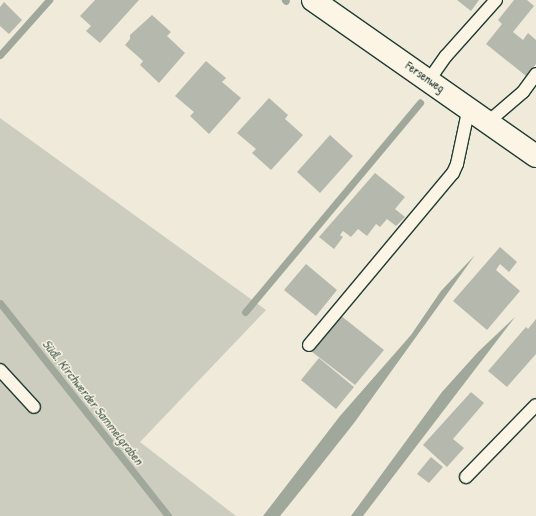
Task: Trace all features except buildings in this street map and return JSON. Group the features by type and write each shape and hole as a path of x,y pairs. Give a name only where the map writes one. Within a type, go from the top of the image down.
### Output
{"street":[{"name":"Fersenweg","path":"313,0 469,107 536,156"}],"lane":[{"path":"429,80 446,56 496,0"},
{"path":"488,122 523,92 536,74"},
{"path":"309,345 453,172 457,164 469,107"},
{"path":"0,370 34,407"},
{"path":"466,477 536,405"}],"shaded area":[{"path":"0,118 266,310 140,442 236,516 0,516"},
{"path":"475,255 354,423 280,516 263,516 340,416 411,335 441,291"},
{"path":"515,317 363,516 351,516 442,392 478,352"}],"waterway":[{"path":"0,55 49,0"},
{"path":"245,312 420,103"},
{"name":"Südl. Kirchwerder Sammelgraben","path":"0,303 168,516"}]}
